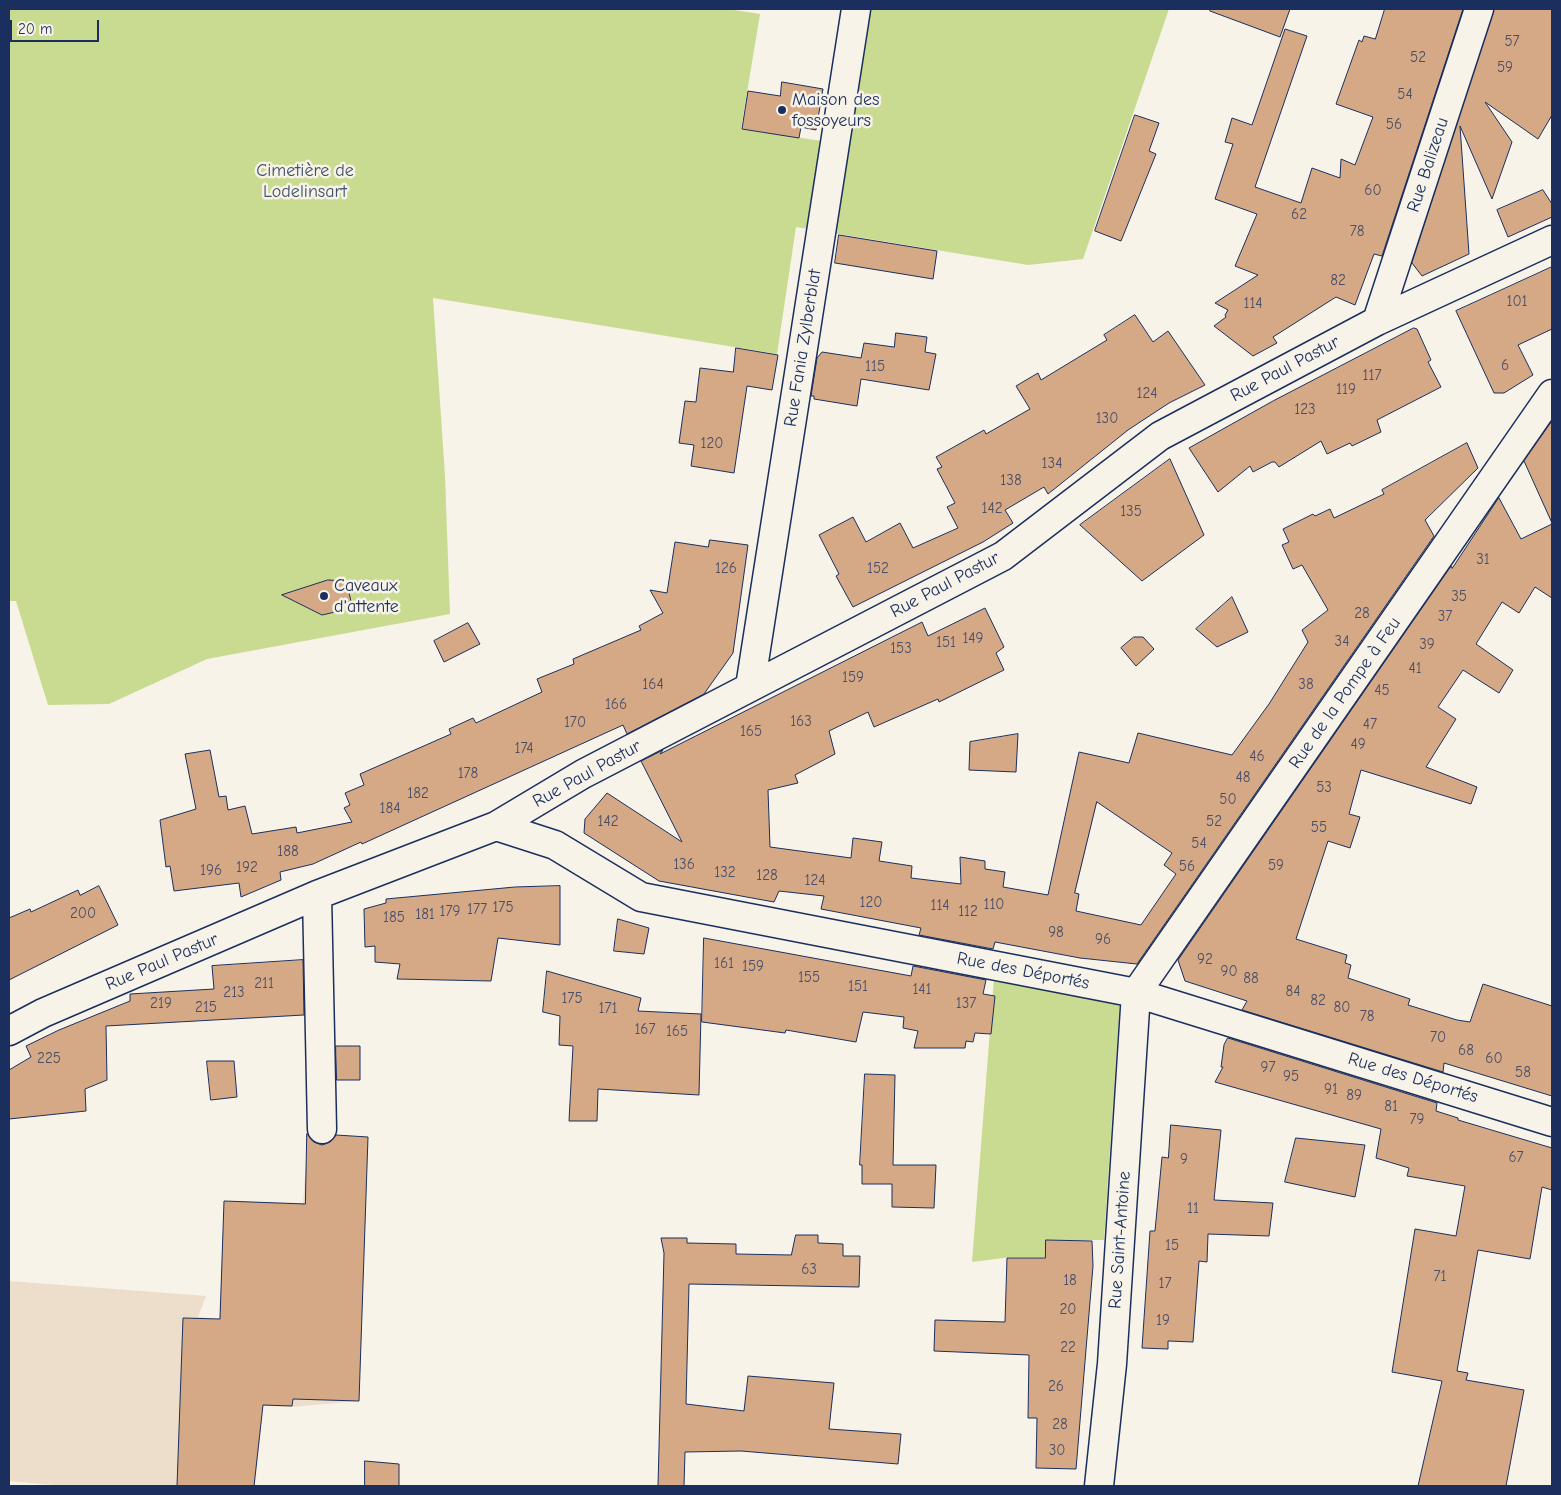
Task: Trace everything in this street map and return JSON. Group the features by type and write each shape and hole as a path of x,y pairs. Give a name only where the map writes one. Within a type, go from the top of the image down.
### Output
{"street":[{"name":"Rue Fania Zylberblat","path":"750,687 856,9"},
{"name":"Rue Balizeau","path":"1377,321 1479,9"},
{"name":"Rue Paul Pastur","path":"9,1031 43,1013 317,895 496,826 583,774 1003,556 1160,436 1377,321 1552,240"},
{"name":"Rue de la Pompe à Feu","path":"1136,993 1552,394"},
{"name":"Rue des Déportés","path":"496,826 555,845 641,897 1136,993 1552,1122"},
{"path":"317,895 322,1129"},
{"name":"Rue Saint-Antoine","path":"1099,1486 1112,1364 1136,993"}],"shaded area":[{"path":"308,1134 368,1137 359,1401 292,1407 263,1406 255,1486 65,1486 9,1481 9,1281 206,1296 198,1317 219,1319 225,1201 303,1203"}],"green space":[{"name":"Cimetière de Lodelinsart","path":"9,9 728,9 760,14 741,129 849,145 869,9 1169,9 1083,259 1028,265 796,227 777,354 433,298 445,476 450,614 207,659 109,704 48,705 16,601 9,601"},
{"path":"994,978 1120,999 1104,1240 1047,1240 1045,1257 1011,1257 972,1262"}],"building":[{"path":"1211,9 1290,9 1280,37 1210,11"},
{"path":"1385,9 1463,9 1382,256 1374,254 1355,305 1336,297 1273,337 1277,343 1253,356 1214,326 1226,317 1225,315 1228,310 1215,303 1258,275 1235,266 1257,214 1215,199 1233,144 1225,142 1232,118 1252,125 1285,29 1307,36 1255,187 1301,203 1312,168 1340,178 1341,159 1355,165 1373,117 1336,104 1359,40 1362,42 1364,36 1375,39"},
{"path":"1494,9 1552,9 1552,115 1538,139 1485,102 1512,142 1492,199 1460,126 1469,254 1422,276 1412,263"},
{"name":"Maison des fossoyeurs","path":"782,82 823,89 816,130 801,127 799,138 742,129 748,91 780,96"},
{"path":"1135,115 1159,123 1149,151 1156,154 1121,241 1095,231"},
{"path":"1543,190 1552,204 1552,217 1508,237 1497,210"},
{"path":"839,235 937,251 933,279 835,263"},
{"path":"1552,267 1552,329 1518,345 1533,375 1504,393 1494,393 1456,311"},
{"path":"1135,315 1153,342 1168,331 1205,385 1169,403 1128,430 1048,494 1044,487 1005,510 1013,523 983,542 853,607 836,576 839,574 819,535 853,517 866,542 900,523 913,548 958,528 947,507 955,503 937,469 942,467 936,457 984,430 986,434 1030,409 1016,386 1038,373 1041,380 1107,340 1104,335"},
{"path":"1414,328 1417,329 1431,360 1428,362 1441,387 1377,420 1381,432 1352,446 1350,443 1327,454 1321,441 1279,467 1275,462 1272,462 1253,472 1250,466 1218,492 1189,448 1273,401"},
{"path":"896,333 927,337 925,352 936,354 929,390 861,379 857,406 814,399 814,396 811,396 817,358 822,352 861,358 864,343 894,347"},
{"path":"736,348 778,355 772,390 747,386 734,473 691,466 694,445 679,443 685,401 696,402 700,368 733,372"},
{"path":"1552,421 1552,523 1524,461"},
{"path":"1467,443 1478,468 1425,520 1434,536 1137,964 1080,958 995,942 993,949 919,935 921,928 821,909 824,896 779,891 774,902 659,881 584,833 585,819 607,793 682,842 641,761 663,750 660,754 922,622 928,636 985,608 1004,647 996,653 1004,670 939,702 938,699 874,727 868,712 829,731 835,754 795,775 798,783 768,790 770,847 851,858 853,838 882,842 879,861 912,866 911,878 961,884 960,857 985,861 985,869 1005,872 1003,887 1048,895 1079,752 1129,763 1138,733 1232,755 1269,704 1308,642 1302,630 1328,610 1302,565 1293,569 1282,545 1289,542 1283,529 1313,514 1315,516 1330,509 1334,518 1384,494 1382,490","holes":["1097,802 1172,853 1164,865 1176,874 1141,925 1076,911 1079,894 1075,893"]},
{"path":"1170,459 1204,535 1142,581 1080,525"},
{"path":"1499,498 1521,539 1552,524 1552,598 1535,587 1519,613 1502,602 1476,644 1513,670 1499,693 1463,670 1438,707 1456,719 1426,767 1477,787 1471,804 1361,770 1349,814 1360,817 1350,848 1328,841 1296,939 1347,955 1345,963 1351,965 1348,978 1410,999 1408,1005 1457,1020 1470,1022 1483,984 1552,1006 1552,1096 1444,1063 1443,1072 1242,1010 1247,1001 1185,981 1178,960"},
{"path":"710,540 748,545 733,653 704,694 627,734 623,725 362,844 361,842 313,864 280,872 281,880 241,897 239,883 174,891 170,866 166,867 160,820 196,809 185,754 210,750 219,797 226,796 228,810 245,806 252,834 296,827 297,833 352,822 344,808 350,805 345,793 364,785 360,774 451,734 449,729 473,718 476,723 542,692 537,679 574,664 573,659 641,630 639,626 663,613 650,590 667,593 675,542 708,547"},
{"name":"Caveaux d'attente","path":"328,580 346,581 351,601 339,605 335,612 322,615 282,595"},
{"path":"1232,597 1248,632 1217,647 1196,629"},
{"path":"468,623 480,644 444,662 434,641"},
{"path":"1134,637 1143,637 1154,649 1136,666 1121,648"},
{"path":"1018,734 1016,772 969,770 970,742"},
{"path":"99,886 118,925 9,980 9,918 30,909 31,912 78,890 80,895"},
{"path":"560,886 560,945 498,938 491,981 397,979 400,964 375,962 375,946 365,947 364,909 386,903 386,899 515,887"},
{"path":"618,919 649,928 644,954 614,951"},
{"path":"704,938 911,976 913,966 986,980 983,994 995,996 991,1034 975,1033 973,1042 966,1041 965,1048 914,1048 918,1031 903,1028 904,1017 863,1012 856,1042 786,1030 785,1033 702,1022"},
{"path":"303,960 304,1015 106,1026 107,1080 85,1089 86,1111 9,1119 9,1070 31,1057 26,1046 59,1030 130,1001 130,994 214,989 212,966"},
{"path":"547,971 641,998 638,1011 701,1014 699,1095 598,1089 597,1121 569,1121 573,1046 559,1045 560,1016 543,1012"},
{"path":"1228,1038 1437,1103 1436,1111 1458,1118 1458,1120 1552,1148 1552,1190 1542,1187 1530,1259 1478,1250 1457,1371 1468,1373 1466,1380 1524,1390 1506,1486 1418,1486 1442,1381 1392,1372 1415,1229 1456,1236 1465,1186 1407,1176 1409,1168 1376,1158 1381,1129 1215,1082 1223,1067 1221,1067 1224,1045"},
{"path":"336,1046 360,1046 360,1080 337,1080"},
{"path":"207,1061 234,1061 237,1097 211,1100"},
{"path":"865,1074 895,1075 893,1165 936,1165 934,1208 892,1207 892,1184 862,1184 862,1165 860,1165"},
{"path":"1171,1125 1221,1130 1214,1200 1273,1203 1269,1236 1208,1234 1207,1262 1199,1261 1193,1342 1168,1341 1168,1349 1142,1348 1150,1231 1155,1231 1162,1157 1168,1158"},
{"path":"307,1134 314,1142 322,1145 330,1142 336,1135 368,1137 359,1401 293,1399 292,1406 263,1405 254,1486 177,1486 183,1318 220,1319 224,1201 305,1204"},
{"path":"1296,1138 1365,1145 1355,1197 1285,1182"},
{"path":"796,1235 818,1235 818,1243 843,1244 843,1256 860,1256 859,1287 689,1284 686,1404 744,1411 748,1376 834,1383 829,1429 901,1434 898,1464 741,1451 685,1452 684,1486 658,1486 664,1253 661,1238 687,1238 687,1243 736,1244 736,1254 791,1255"},
{"path":"1046,1240 1092,1241 1093,1266 1076,1469 1036,1468 1037,1418 1028,1418 1029,1355 934,1351 935,1320 1005,1322 1007,1258 1045,1258"},
{"path":"365,1461 399,1464 399,1486 365,1486"}],"place":[{"name":"Maison des fossoyeurs","path":"782,110"},
{"name":"Caveaux d'attente","path":"324,596"}]}
